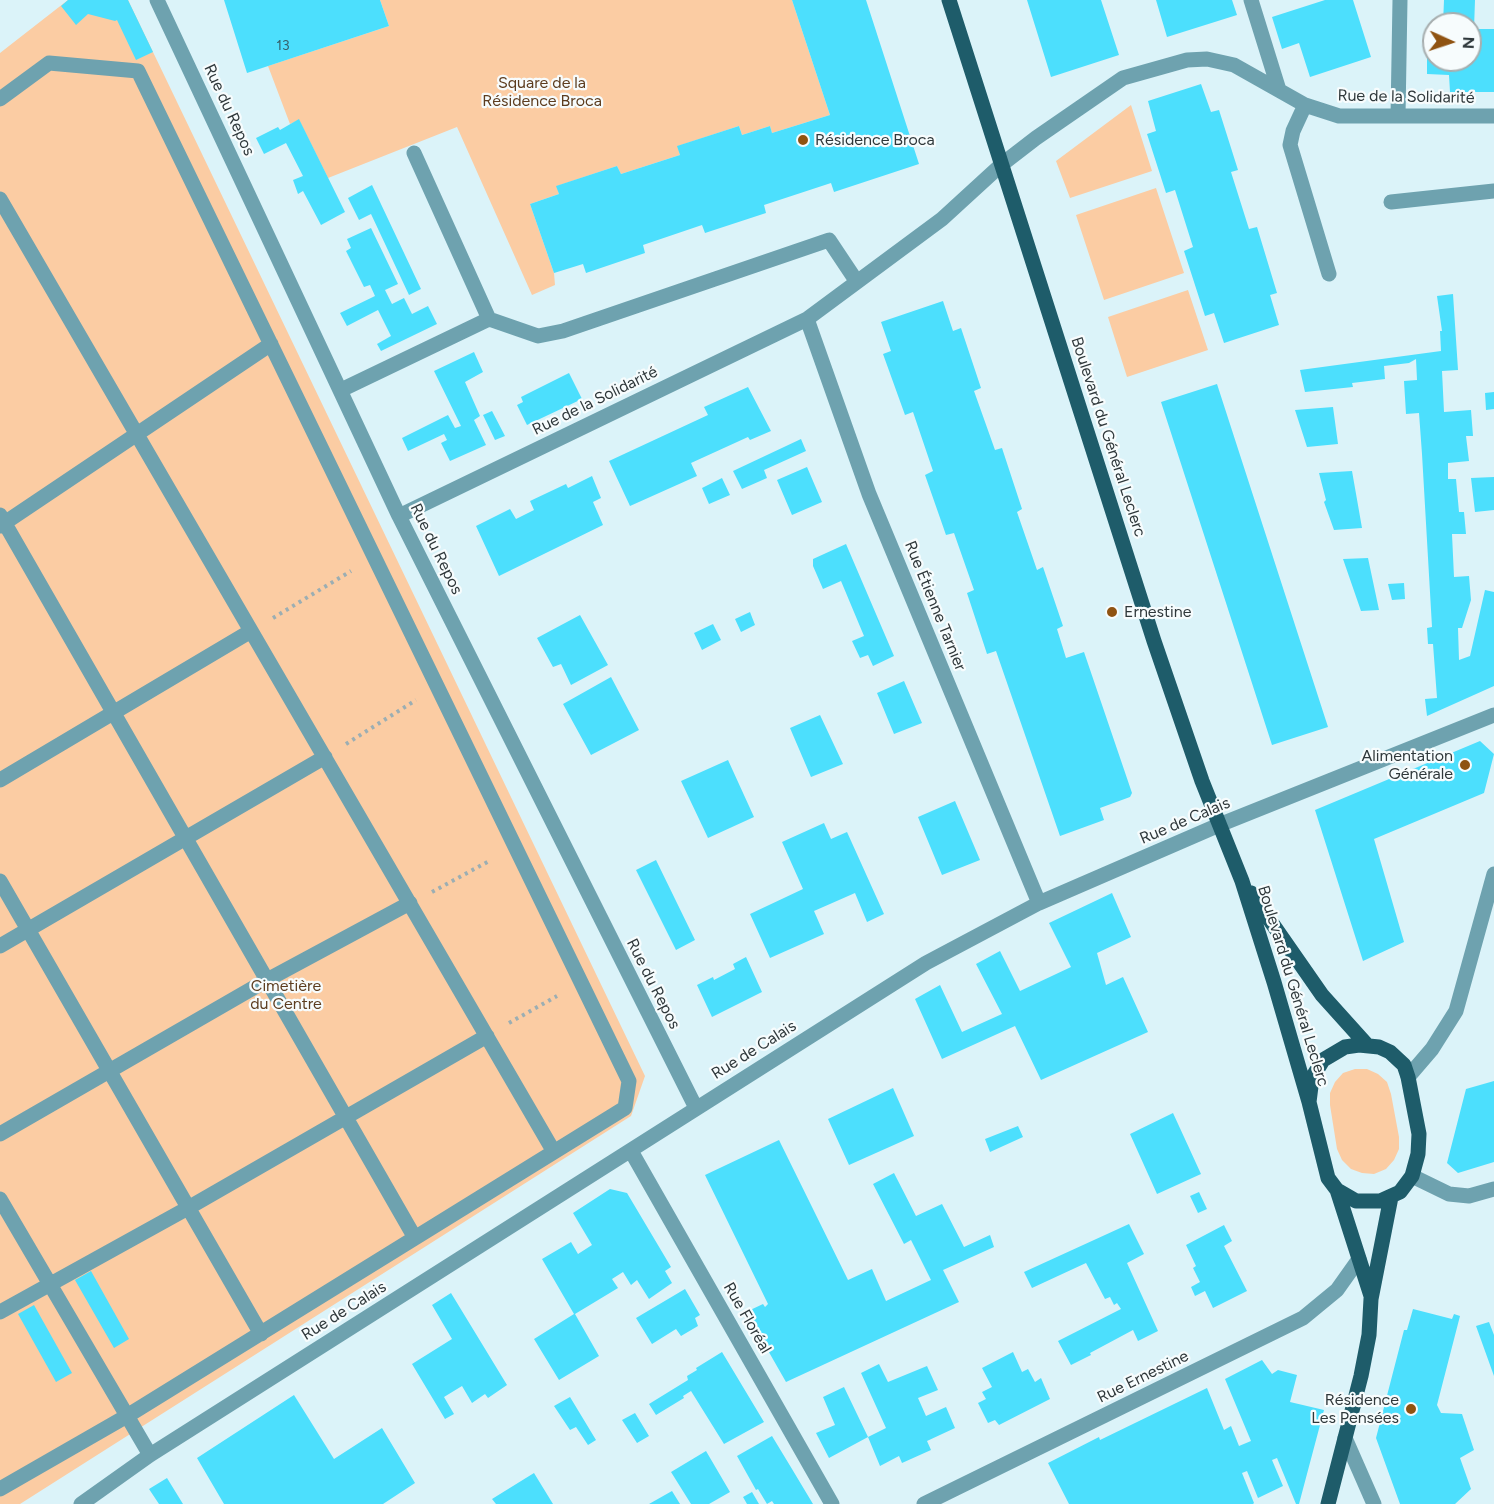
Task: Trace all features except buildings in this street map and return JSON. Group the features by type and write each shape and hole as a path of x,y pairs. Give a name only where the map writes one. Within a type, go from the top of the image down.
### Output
{"main road":[{"name":"Boulevard du Général Leclerc","path":"949,0 1154,641 1219,825 1242,881 1309,1102"},
{"name":"Boulevard du Général Leclerc","path":"1242,881 1322,995 1367,1045"},
{"path":"1336,1190 1362,1202 1380,1201 1400,1192 1412,1176 1418,1154 1419,1134 1408,1077 1404,1065 1390,1052 1379,1047 1367,1045 1345,1047 1323,1060 1312,1078 1309,1102 1328,1178 1336,1190 1371,1299"},
{"path":"1328,1504 1369,1335 1371,1299 1391,1197"}],"street":[{"name":"Rue du Repos","path":"157,0 399,516 696,1108"},
{"path":"1251,0 1279,90"},
{"path":"1398,116 1400,0"},
{"name":"Rue de la Solidarité","path":"399,516 807,319 942,219 1001,165 1036,138 1123,78 1187,60 1208,59 1234,64 1305,105 1339,116 1494,116"},
{"path":"0,99 49,63 138,71 629,1081 625,1108 127,1416 0,1489"},
{"path":"1305,105 1293,131 1290,145 1329,274"},
{"path":"414,153 489,319"},
{"path":"1391,202 1494,191"},
{"path":"0,199 554,1152"},
{"path":"341,390 489,319 538,336 563,331 829,240 856,282"},
{"name":"Rue Étienne Tarnier","path":"807,319 869,494 1039,903"},
{"path":"271,344 137,435 2,522 415,1238"},
{"path":"0,780 251,630"},
{"name":"Rue de Calais","path":"81,1504 150,1455 926,963 1039,903 1219,825 1494,715"},
{"path":"0,946 325,757"},
{"path":"1408,1077 1432,1048 1456,1011 1494,874"},
{"path":"0,882 261,1334"},
{"path":"0,1134 267,980 410,903"},
{"path":"0,1312 188,1208 487,1036"},
{"name":"Rue Floréal","path":"631,1151 832,1504"},
{"path":"1412,1176 1449,1194 1470,1196 1494,1189"},
{"path":"0,1199 150,1455"},
{"name":"Rue Ernestine","path":"924,1504 1303,1318 1337,1290 1359,1259"},
{"path":"1345,1438 1374,1504"}],"path":[{"path":"251,630 375,557"},
{"path":"325,757 437,686"},
{"path":"410,903 516,847"},
{"path":"487,1036 581,982"}],"green space":[{"name":"Cimetière du Centre","path":"68,0 128,0 645,1076 631,1116 20,1504 0,1504 0,53"},
{"name":"Square de la Résidence Broca","path":"380,0 792,0 830,115 772,133 770,126 742,135 739,126 678,146 680,155 621,174 617,166 557,186 559,194 530,204 554,273 555,285 532,295 457,127 328,178 299,120 290,124 268,66 389,26"},
{"path":"1131,105 1152,171 1070,198 1056,161"},
{"path":"1156,188 1184,273 1104,300 1076,215"},
{"path":"1188,290 1208,350 1127,377 1108,317"},
{"path":"1355,1069 1367,1069 1378,1074 1387,1082 1399,1137 1399,1149 1394,1160 1386,1169 1374,1174 1351,1169 1342,1160 1337,1149 1330,1093 1335,1082 1343,1073"}],"place":[{"name":"Résidence Broca","path":"803,140"},
{"name":"Ernestine","path":"1112,612"},
{"name":"Alimentation Générale","path":"1465,765"},
{"name":"Résidence Les Pensées","path":"1411,1409"}]}
